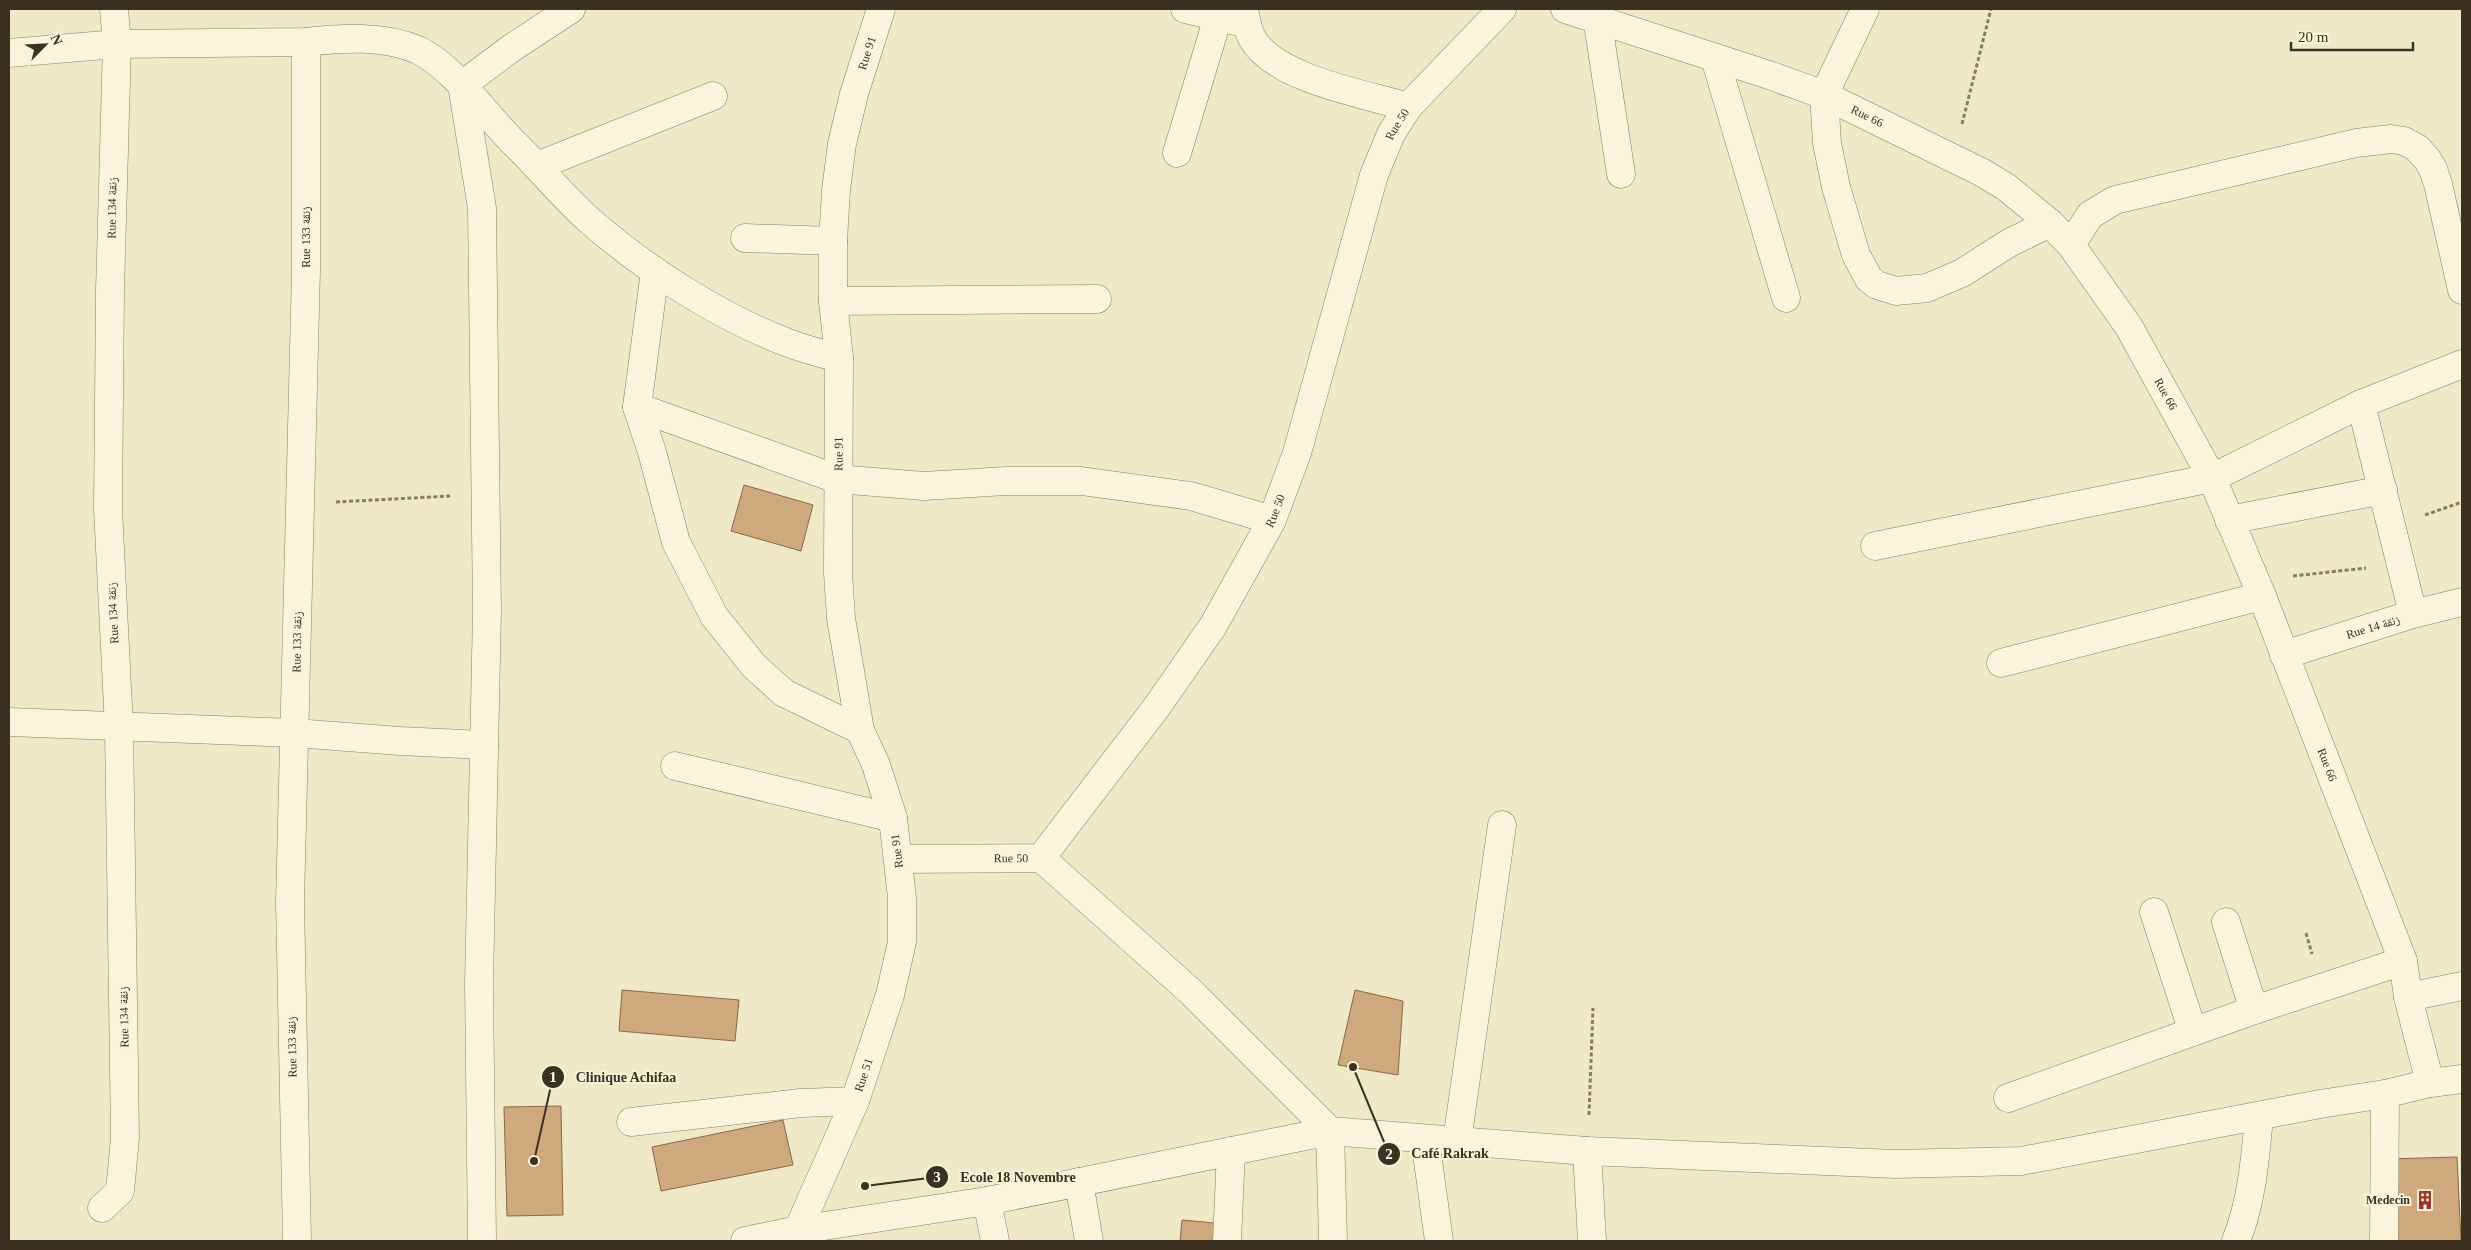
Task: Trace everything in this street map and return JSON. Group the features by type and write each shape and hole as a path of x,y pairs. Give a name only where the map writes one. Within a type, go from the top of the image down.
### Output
{"street":[{"name":"Rue 134 زنقة","path":"102,1208 120,1191 126,1138 119,728 108,509 110,281 117,44 114,9"},
{"path":"462,85 513,46 572,9"},
{"name":"Rue 91","path":"881,9 854,94 842,144 833,241 833,301 839,358 837,479 841,618 860,730 876,765 893,818 902,898"},
{"path":"1185,9 1218,17 1245,16 1253,40 1266,54 1289,71 1322,83 1408,107"},
{"name":"Rue 50","path":"899,859 1041,858 1156,708 1213,626 1272,520 1297,453 1374,175 1391,134 1408,107 1502,9"},
{"name":"Rue 66","path":"1565,9 1597,17 1824,95 1954,158 2006,187 2050,223 2071,244 2129,327 2212,478 2258,588 2403,961 2408,997 2430,1084"},
{"path":"1865,9 1824,95 1828,143 1841,203 1856,256 1869,279 1877,285 1896,291 1934,286 1962,273 2009,243 2050,223"},
{"path":"1176,153 1218,17"},
{"path":"1597,17 1621,174"},
{"path":"9,53 117,44 306,42 332,39 372,39 418,50 462,85 484,112 589,220 655,271 718,310 765,334 793,345 839,358"},
{"name":"Rue 133 زنقة","path":"297,1241 290,902 306,270 306,42"},
{"path":"1715,58 1786,298"},
{"path":"462,85 482,208 484,495 487,611 479,984 482,1241"},
{"path":"538,166 713,96"},
{"path":"2071,244 2090,216 2115,200 2356,143 2391,139 2404,141 2417,148 2433,169 2462,290"},
{"path":"745,238 833,241"},
{"path":"655,271 637,407 652,452 676,542 714,616 754,666 784,693 860,730"},
{"path":"833,301 1097,299"},
{"path":"1875,546 2212,478 2362,404 2462,364"},
{"path":"2362,404 2413,614"},
{"path":"637,407 837,479 924,486 1006,481 1081,481 1191,496 1272,520"},
{"path":"2229,520 2383,490"},
{"path":"2001,663 2258,588"},
{"name":"Rue 14 زنقة","path":"2284,655 2413,614 2462,602"},
{"path":"9,722 119,728 295,733 484,745"},
{"path":"675,766 893,818"},
{"path":"1457,1141 1502,825"},
{"path":"1041,858 1190,991 1330,1131 1334,1241"},
{"name":"Rue 51","path":"793,1236 855,1101 890,996 902,942 902,898"},
{"path":"2154,912 2193,1032"},
{"path":"2226,922 2254,1010"},
{"path":"2008,1098 2254,1010 2403,961"},
{"path":"2408,997 2462,986"},
{"path":"745,1241 793,1236 987,1201 1330,1131 1588,1151 1896,1164 2021,1161 2462,1079"},
{"path":"2384,1241 2385,1094"},
{"path":"631,1122 801,1104 855,1101"},
{"path":"2236,1241 2245,1220 2253,1183 2260,1117"},
{"path":"1425,1139 1440,1241"},
{"path":"1227,1241 1231,1151"},
{"path":"1588,1151 1592,1241"},
{"path":"1079,1182 1088,1241"},
{"path":"987,1201 995,1241"}],"path":[{"path":"1954,158 1991,9"},
{"path":"301,504 484,495"},
{"path":"2258,588 2402,564"},
{"path":"1588,1151 1593,1008"}],"building":[{"path":"744,485 813,505 801,551 731,531"},
{"path":"622,990 739,1000 735,1041 619,1031"},
{"path":"1355,990 1403,1001 1398,1075 1338,1065"},
{"path":"561,1106 563,1215 507,1216 504,1107"},
{"path":"783,1120 793,1165 661,1191 652,1147"},
{"name":"Medecin","path":"2457,1157 2461,1241 2393,1241 2388,1159"},
{"path":"1182,1220 1226,1224 1224,1241 1180,1241"}],"place":[{"name":"Café Rakrak","path":"1353,1067"},
{"name":"Clinique Achifaa","path":"534,1161"},
{"name":"Ecole 18 Novembre","path":"865,1186"},
{"name":"Medecin","path":"2425,1200"}]}
